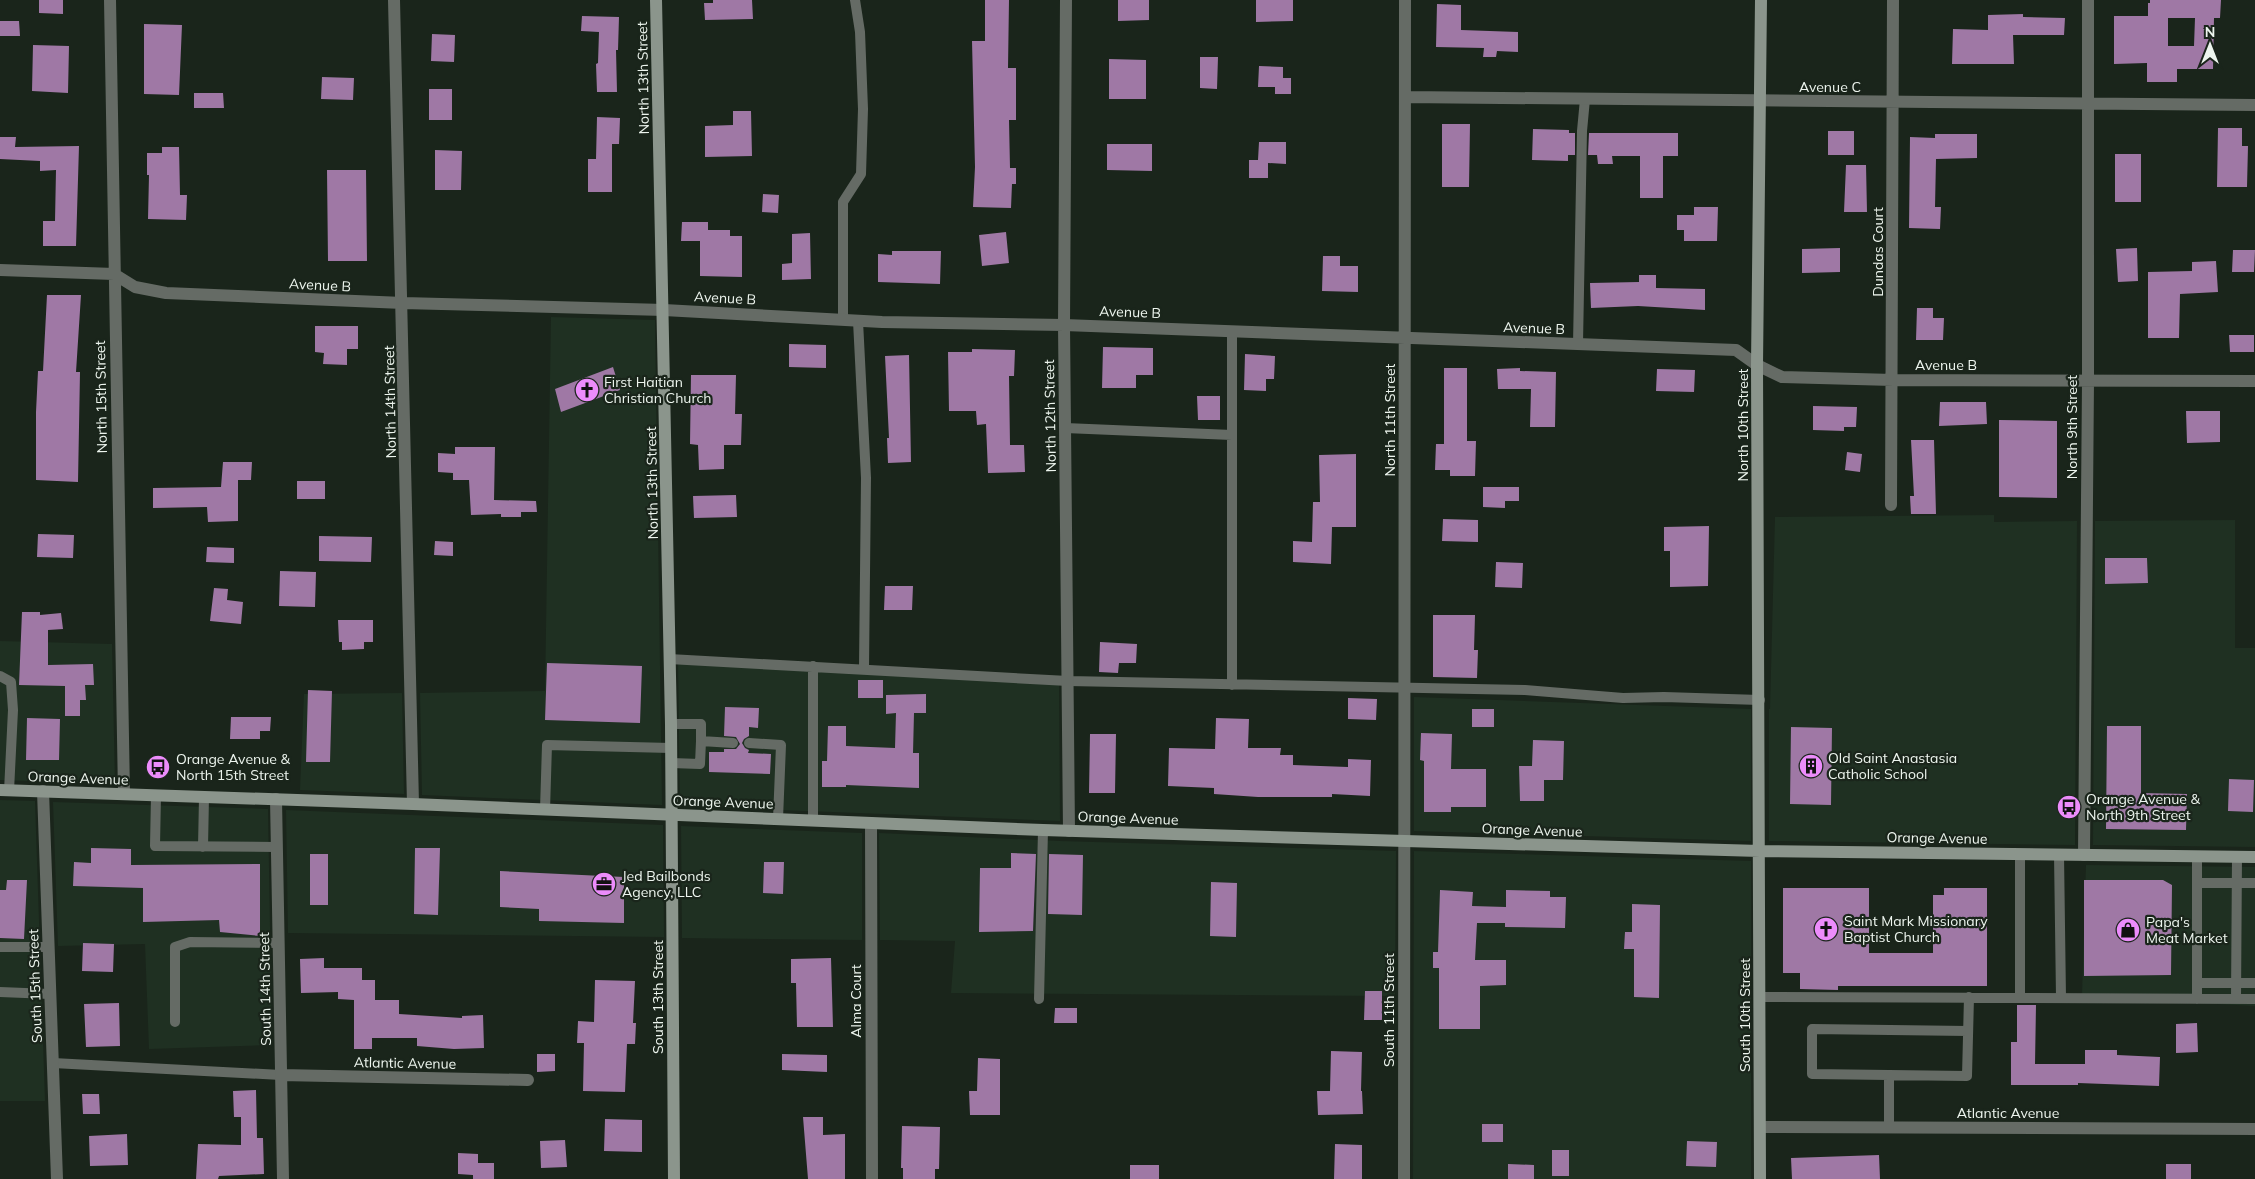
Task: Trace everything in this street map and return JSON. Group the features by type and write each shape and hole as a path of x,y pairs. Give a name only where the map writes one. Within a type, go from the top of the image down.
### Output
{"street":[{"name":"North 15th Street","path":"110,0 124,794"},
{"name":"North 14th Street","path":"394,0 403,304 413,804"},
{"name":"North 13th Street","path":"656,0 664,310 672,815"},
{"name":"North 12th Street","path":"1066,0 1064,325 1070,831"},
{"name":"North 11th Street","path":"1405,841 1406,0"},
{"name":"North 10th Street","path":"1760,851 1757,365 1761,0"},
{"name":"Dundas Court","path":"1891,505 1893,380 1893,0"},
{"name":"North 9th Street","path":"2084,855 2088,381 2088,0"},
{"name":"Avenue C","path":"1406,98 2255,105"},
{"name":"Avenue B","path":"0,270 114,274 135,287 166,293 403,304 664,310 858,321 1064,325 1736,350 1757,365 1782,377 1893,380 2255,381"},
{"name":"Orange Avenue","path":"5,790 413,804 1070,831 1405,841 1760,851 2255,857"},
{"name":"South 15th Street","path":"43,792 57,1179"},
{"name":"South 14th Street","path":"276,799 283,1179"},
{"name":"South 13th Street","path":"672,815 674,1179"},
{"name":"Alma Court","path":"870,823 872,1179"},
{"name":"South 11th Street","path":"1404,1179 1405,841"},
{"name":"South 10th Street","path":"1760,851 1760,1179"},
{"name":"Atlantic Avenue","path":"281,1075 528,1080"},
{"name":"Atlantic Avenue","path":"1760,1127 2255,1129"}],"lane":[{"path":"843,320 843,202 861,174 862,99 860,32 855,0"},
{"path":"1578,344 1582,131 1585,99"},
{"path":"858,321 866,478 864,668"},
{"path":"1232,331 1232,685"},
{"path":"1065,428 1232,435"},
{"path":"669,659 864,668 1068,681 1525,690 1623,698 1664,697 1760,700"},
{"path":"813,666 813,820"},
{"path":"0,676 11,682 13,710 5,790"},
{"path":"670,724 701,724 700,764 671,763"},
{"path":"701,741 733,742"},
{"path":"749,743 781,745 778,819"},
{"path":"545,810 547,745 670,748"},
{"path":"156,795 155,846 277,847"},
{"path":"203,847 204,797"},
{"path":"1039,1000 1043,830"},
{"path":"2020,854 2020,998"},
{"path":"2059,854 2061,998"},
{"path":"2197,856 2197,999"},
{"path":"2236,999 2237,856"},
{"path":"2197,883 2255,883"},
{"path":"175,1022 175,947 190,942 279,943"},
{"path":"0,947 49,947"},
{"path":"2197,982 2255,982"},
{"path":"0,992 50,994"},
{"path":"1760,997 2255,999"},
{"path":"1968,1031 1812,1029 1812,1074 1967,1076 1969,998"},
{"path":"53,1063 281,1075"},
{"path":"1889,1075 1889,1127"}],"shaded area":[{"path":"551,317 655,320 662,805 422,795 420,693 545,691"},
{"path":"1994,515 1994,522 2077,521 2075,845 1769,841 1769,709 1775,517"},
{"path":"2235,520 2235,648 2255,648 2255,847 2093,845 2095,521"},
{"path":"0,641 112,644 115,784 0,780"},
{"path":"678,659 1059,679 1060,821 680,806"},
{"path":"402,693 404,794 300,790 304,694"},
{"path":"1414,697 1751,709 1751,841 1414,831"},
{"path":"0,800 35,801 45,1101 0,1101"},
{"path":"53,802 268,809 272,1045 149,1049 145,944 58,946"},
{"path":"286,810 663,825 664,937 288,933"},
{"path":"681,826 862,833 862,940 682,938"},
{"path":"879,833 1060,841 1396,851 1395,996 951,993 955,941 880,940"},
{"path":"1414,851 1751,861 1751,1179 1413,1179"},
{"path":"2086,865 2255,867 2255,1006 2067,996 2082,995"}],"building":[{"path":"39,0 63,0 63,14 39,13"},
{"path":"713,0 752,0 753,19 705,20 704,3 713,3"},
{"path":"985,0 1009,0 1008,68 1016,68 1016,120 1009,120 1010,168 1016,168 1016,184 1012,184 1011,208 973,207 975,167 972,41 985,41"},
{"path":"1118,0 1149,0 1149,20 1118,21"},
{"path":"1256,0 1293,0 1293,21 1256,22"},
{"path":"2150,0 2221,0 2220,18 2214,18 2213,69 2177,69 2177,82 2147,82 2147,63 2114,64 2114,16 2148,16 2148,3 2150,3","holes":["2168,18 2195,18 2194,46 2168,46"]},
{"path":"1437,4 1461,5 1461,30 1518,32 1518,52 1497,51 1496,57 1483,57 1484,48 1436,47"},
{"path":"2023,14 2023,17 2065,18 2064,35 2013,35 2014,64 1952,64 1953,29 1988,30 1988,15"},
{"path":"582,16 619,17 618,50 616,50 617,92 597,92 596,64 598,63 599,32 581,31"},
{"path":"0,21 19,21 20,36 0,36"},
{"path":"144,24 182,25 179,95 144,94"},
{"path":"432,34 455,35 454,62 431,61"},
{"path":"33,45 69,46 68,93 32,91"},
{"path":"1200,57 1218,57 1217,89 1200,88"},
{"path":"1109,59 1146,60 1146,99 1109,99"},
{"path":"1259,66 1283,67 1283,78 1291,78 1291,94 1275,94 1275,87 1258,87"},
{"path":"322,77 354,78 353,100 321,99"},
{"path":"429,89 452,89 452,120 429,120"},
{"path":"194,93 223,93 224,108 194,108"},
{"path":"733,111 751,111 752,156 705,157 705,126 733,125"},
{"path":"597,117 620,118 619,144 612,144 612,192 588,192 588,159 596,159"},
{"path":"1442,124 1470,124 1469,187 1442,187"},
{"path":"2218,128 2242,128 2242,146 2248,146 2247,187 2217,187"},
{"path":"1533,129 1569,130 1569,133 1575,133 1575,155 1568,155 1568,161 1532,160"},
{"path":"1828,131 1854,131 1854,155 1828,155"},
{"path":"1589,133 1678,133 1678,156 1663,156 1663,198 1640,198 1640,156 1612,156 1613,164 1598,164 1597,155 1588,155"},
{"path":"1935,134 1977,134 1977,158 1936,159 1935,207 1941,207 1940,229 1909,228 1910,137 1935,138"},
{"path":"0,137 16,137 15,147 79,146 76,246 43,246 43,221 55,221 56,170 40,171 40,161 0,159"},
{"path":"1259,142 1286,142 1286,164 1268,163 1268,178 1249,178 1249,160 1258,160"},
{"path":"1107,144 1152,144 1152,171 1107,170"},
{"path":"162,147 179,147 180,195 187,195 186,220 148,219 149,175 147,175 147,153 162,153"},
{"path":"435,150 462,151 461,190 435,190"},
{"path":"2115,154 2141,154 2141,202 2115,202"},
{"path":"1846,165 1866,165 1867,212 1844,212"},
{"path":"327,170 366,170 367,261 328,261"},
{"path":"763,194 779,195 778,213 762,212"},
{"path":"1694,207 1718,207 1717,241 1684,241 1684,230 1677,230 1677,215 1694,215"},
{"path":"682,222 708,222 708,230 730,230 730,236 742,236 742,277 700,276 700,241 681,241"},
{"path":"1006,232 1009,263 982,266 979,235"},
{"path":"810,233 811,279 782,280 782,264 792,263 792,234"},
{"path":"1840,248 1840,272 1802,273 1802,249"},
{"path":"2137,248 2138,281 2118,282 2116,249"},
{"path":"2233,250 2255,250 2254,272 2232,272"},
{"path":"892,251 941,251 940,284 878,282 878,254 892,255"},
{"path":"1323,256 1340,256 1340,266 1358,266 1358,292 1322,291"},
{"path":"2216,261 2218,292 2180,294 2179,338 2148,338 2148,272 2192,271 2192,262"},
{"path":"1639,275 1656,275 1656,288 1705,289 1705,310 1638,306 1591,308 1590,283 1639,282"},
{"path":"47,295 81,295 76,372 80,372 78,482 36,480 38,371 43,371"},
{"path":"1917,308 1933,308 1933,318 1944,318 1943,340 1916,340"},
{"path":"315,326 358,326 358,349 347,349 347,365 323,364 324,353 315,352"},
{"path":"2229,335 2254,335 2254,352 2230,352"},
{"path":"789,344 826,345 826,368 789,367"},
{"path":"1103,347 1153,348 1153,375 1136,375 1136,388 1102,388"},
{"path":"972,349 1015,350 1014,376 1009,376 1010,445 1024,445 1025,472 988,473 986,424 977,425 976,411 949,411 948,352 972,352"},
{"path":"1245,354 1275,356 1274,379 1266,379 1266,391 1244,390"},
{"path":"909,355 911,462 888,463 887,438 889,438 885,356"},
{"name":"First Haitian Christian Church","path":"613,367 620,390 561,412 555,389"},
{"path":"1444,368 1467,368 1467,441 1476,441 1475,476 1450,476 1450,470 1435,470 1436,444 1444,444"},
{"path":"1520,368 1520,371 1556,372 1555,427 1530,427 1531,389 1498,389 1497,369"},
{"path":"1657,369 1695,370 1694,392 1656,391"},
{"path":"691,375 736,375 735,414 742,414 741,445 724,445 724,469 699,470 698,445 690,444"},
{"path":"1197,396 1220,396 1220,420 1198,420"},
{"path":"1940,402 1986,402 1987,424 1939,426"},
{"path":"1813,406 1857,407 1856,427 1844,427 1844,431 1813,430"},
{"path":"2186,411 2220,411 2220,442 2187,443"},
{"path":"1999,420 2057,421 2057,498 1999,497"},
{"path":"1911,440 1934,440 1936,514 1911,514 1910,496 1914,496"},
{"path":"455,447 495,447 494,500 536,501 537,512 521,512 521,517 501,517 501,514 471,515 469,480 453,480 453,473 438,472 438,453 455,454"},
{"path":"1847,452 1862,454 1860,472 1845,470"},
{"path":"1356,454 1356,527 1332,527 1331,564 1293,562 1293,541 1312,542 1313,502 1320,502 1319,455"},
{"path":"223,462 252,462 251,480 238,480 238,521 208,522 207,507 153,508 153,488 221,487"},
{"path":"297,481 325,481 325,499 297,499"},
{"path":"1483,487 1519,487 1519,501 1505,501 1505,508 1483,507"},
{"path":"736,495 737,517 694,518 693,496"},
{"path":"1443,519 1478,520 1478,542 1442,541"},
{"path":"1709,526 1708,586 1670,587 1670,551 1664,551 1664,527"},
{"path":"38,534 74,535 73,558 37,557"},
{"path":"319,536 372,537 371,562 319,561"},
{"path":"435,541 453,542 453,556 434,555"},
{"path":"207,547 234,548 234,563 206,562"},
{"path":"2105,558 2147,558 2148,583 2105,584"},
{"path":"1496,562 1523,563 1522,588 1495,587"},
{"path":"280,571 316,572 315,607 279,606"},
{"path":"885,586 913,586 912,610 884,610"},
{"path":"214,588 228,589 227,600 243,602 241,624 210,621"},
{"path":"22,612 40,612 40,615 61,613 63,629 48,630 48,665 93,664 94,685 85,685 86,700 80,700 80,716 65,716 65,686 19,685"},
{"path":"1433,615 1475,615 1474,650 1478,650 1477,678 1433,677"},
{"path":"338,620 373,620 373,642 364,642 364,649 342,650 342,642 339,642"},
{"path":"1100,642 1137,644 1136,663 1119,663 1118,673 1099,672"},
{"path":"547,663 642,666 640,723 545,720"},
{"path":"858,680 883,680 883,698 858,698"},
{"path":"308,690 332,691 330,762 306,762"},
{"path":"926,694 926,713 914,713 913,753 919,753 919,788 846,785 846,787 822,787 822,761 827,761 828,726 846,726 846,746 895,748 896,713 886,714 886,695"},
{"path":"1348,698 1377,699 1376,720 1348,719"},
{"path":"725,707 759,708 758,728 749,727 749,736 742,743 749,750 748,753 771,754 770,774 709,772 709,752 724,752 724,749 736,749 740,744 736,737 724,736"},
{"path":"1472,709 1494,709 1494,727 1472,727"},
{"path":"231,717 271,717 270,731 260,731 260,739 230,739"},
{"path":"27,718 60,719 59,760 26,760"},
{"path":"1216,718 1249,719 1248,748 1281,748 1280,755 1293,755 1293,765 1348,767 1348,759 1371,760 1370,796 1332,794 1332,797 1258,797 1214,794 1214,788 1168,786 1169,748 1215,749"},
{"path":"2107,726 2141,726 2141,793 2187,794 2186,830 2106,829"},
{"name":"Old Saint Anastasia Catholic School","path":"1791,727 1832,728 1831,805 1790,804"},
{"path":"1421,733 1452,734 1451,769 1486,769 1486,807 1451,807 1451,812 1424,812 1424,761 1420,760"},
{"path":"1090,734 1116,734 1115,793 1089,793"},
{"path":"1533,740 1564,741 1563,780 1544,780 1544,801 1520,801 1519,766 1532,766"},
{"path":"2229,779 2254,780 2253,812 2228,811"},
{"path":"91,848 131,849 131,865 260,864 260,936 220,932 219,920 143,922 143,888 73,886 74,862 91,863"},
{"path":"415,848 440,848 438,915 414,914"},
{"path":"1011,853 1036,854 1033,931 979,932 980,868 1011,868"},
{"path":"310,854 328,854 328,905 310,905"},
{"path":"1049,854 1083,855 1082,915 1048,914"},
{"path":"764,862 784,862 783,894 763,893"},
{"path":"500,871 624,877 624,923 539,921 539,909 500,907"},
{"path":"7,880 27,880 24,939 0,938 0,890 6,890"},
{"name":"Papa's Meat Market","path":"2084,880 2163,880 2172,885 2171,975 2084,976"},
{"path":"1211,882 1237,883 1236,937 1210,936"},
{"name":"Saint Mark Missionary Baptist Church","path":"1783,888 1869,888 1869,953 1933,953 1933,895 1944,895 1944,888 1987,888 1987,986 1838,986 1838,990 1800,989 1800,973 1783,973"},
{"path":"1440,890 1473,892 1472,906 1506,907 1506,890 1550,891 1550,897 1566,897 1565,928 1505,927 1505,923 1477,923 1475,960 1506,960 1506,985 1480,986 1480,1029 1439,1029 1439,968 1433,968 1433,952 1438,952"},
{"path":"1632,904 1660,905 1659,998 1634,997 1634,949 1624,949 1625,932 1632,932"},
{"path":"83,943 114,944 113,972 82,971"},
{"path":"324,958 324,968 362,968 362,980 375,980 375,1000 399,1000 399,1014 462,1018 462,1016 483,1015 484,1048 454,1049 417,1046 417,1038 372,1038 372,1049 354,1049 354,1000 338,999 338,992 301,993 300,959"},
{"path":"831,958 833,1027 797,1027 796,983 791,983 791,959"},
{"path":"595,980 635,981 633,1023 636,1023 635,1044 627,1044 625,1092 583,1091 584,1043 577,1043 578,1021 594,1022"},
{"path":"1365,991 1382,991 1382,1020 1364,1020"},
{"path":"119,1003 120,1046 86,1047 84,1004"},
{"path":"2017,1005 2036,1005 2035,1064 2085,1064 2085,1050 2117,1050 2117,1055 2160,1057 2159,1086 2078,1083 2078,1085 2011,1085 2011,1042 2017,1042"},
{"path":"1055,1008 1077,1008 1077,1023 1054,1023"},
{"path":"2197,1023 2198,1052 2176,1053 2176,1024"},
{"path":"1331,1051 1362,1052 1361,1091 1363,1114 1318,1115 1317,1091 1330,1091"},
{"path":"537,1054 555,1054 555,1071 537,1072"},
{"path":"782,1054 827,1055 827,1072 782,1070"},
{"path":"978,1058 1000,1059 1000,1115 970,1115 969,1091 977,1091"},
{"path":"256,1090 257,1138 263,1138 264,1174 219,1176 218,1179 196,1179 198,1144 241,1145 241,1117 234,1117 233,1091"},
{"path":"82,1094 99,1094 100,1114 83,1114"},
{"path":"803,1117 823,1117 823,1135 845,1134 845,1179 808,1179"},
{"path":"605,1119 642,1120 642,1152 604,1151"},
{"path":"1482,1124 1503,1124 1503,1142 1482,1142"},
{"path":"902,1126 940,1127 939,1169 935,1169 935,1179 903,1179 903,1168 901,1168"},
{"path":"127,1134 128,1165 90,1166 89,1136"},
{"path":"565,1140 567,1167 541,1168 540,1141"},
{"path":"1687,1141 1717,1142 1716,1167 1686,1166"},
{"path":"1335,1144 1362,1145 1362,1179 1334,1179"},
{"path":"1552,1150 1569,1150 1569,1176 1552,1176"},
{"path":"458,1153 478,1154 478,1163 494,1163 494,1179 473,1179 473,1175 458,1174"},
{"path":"1879,1155 1880,1179 1792,1179 1791,1158"},
{"path":"1508,1164 1534,1165 1534,1179 1508,1179"},
{"path":"2166,1164 2191,1164 2191,1179 2166,1179"},
{"path":"1130,1165 1159,1165 1159,1179 1130,1179"}],"place":[{"name":"First Haitian Christian Church","path":"587,390"},
{"name":"Old Saint Anastasia Catholic School","path":"1811,766"},
{"name":"Orange Avenue & North 15th Street","path":"158,767"},
{"name":"Orange Avenue & North 9th Street","path":"2069,807"},
{"name":"Jed Bailbonds Agency, LLC","path":"604,884"},
{"name":"Saint Mark Missionary Baptist Church","path":"1826,929"},
{"name":"Papa's Meat Market","path":"2128,930"}]}
